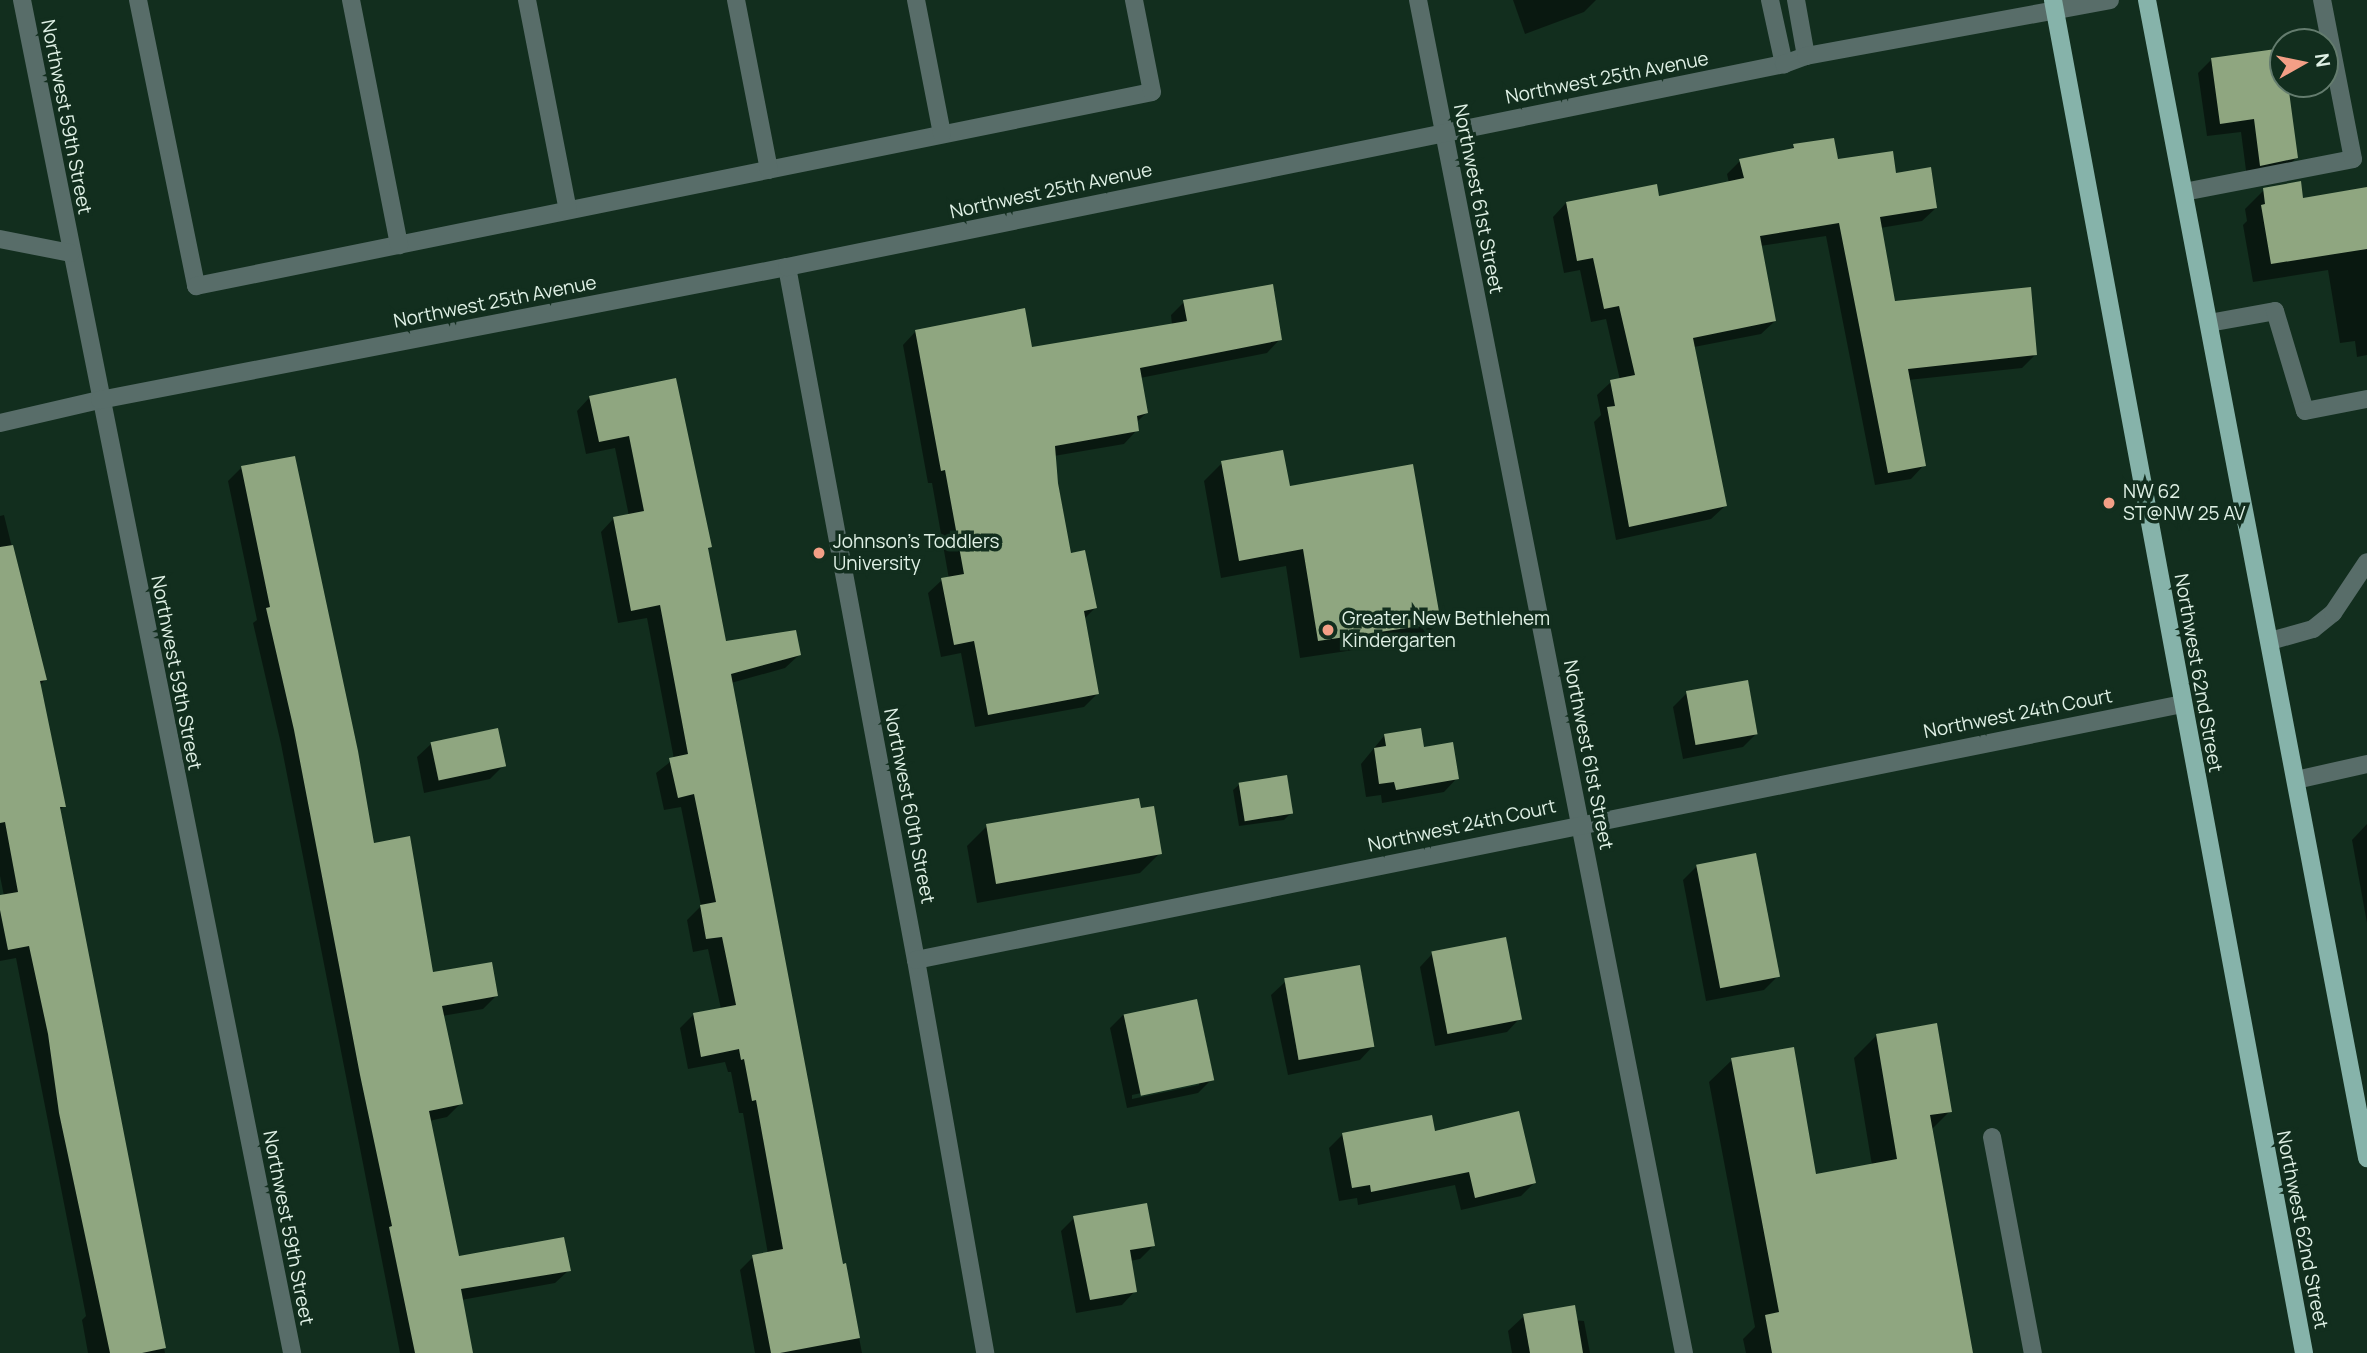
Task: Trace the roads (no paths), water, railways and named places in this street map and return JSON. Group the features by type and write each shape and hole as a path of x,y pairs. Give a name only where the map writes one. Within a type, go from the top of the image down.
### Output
{"main road":[{"path":"2147,0 2367,1158"},
{"name":"Northwest 62nd Street","path":"2054,5 2304,1353"}],"street":[{"name":"Northwest 59th Street","path":"22,0 292,1353"},
{"path":"138,0 196,286 1153,92 1134,0"},
{"path":"351,0 399,245"},
{"path":"527,0 568,210"},
{"path":"736,0 769,170"},
{"path":"916,0 942,134"},
{"name":"Northwest 61st Street","path":"1418,0 1684,1353"},
{"path":"1770,0 1784,64"},
{"path":"1797,0 1806,56"},
{"name":"Northwest 25th Avenue","path":"0,423 100,400 787,267 1784,64 1806,56 2054,5 2110,0"},
{"path":"2184,192 2353,159 2322,0"},
{"path":"0,239 71,253"},
{"name":"Northwest 60th Street","path":"787,267 916,960 985,1353"},
{"path":"2209,323 2275,311 2305,411 2367,399"},
{"path":"2270,641 2313,629 2333,613 2367,562"},
{"name":"Northwest 24th Court","path":"916,960 2182,704"},
{"path":"2296,780 2367,764"},
{"path":"1992,1137 2033,1353"}],"place":[{"name":"NW 62 ST@NW 25 AV","path":"2109,503"},
{"name":"Johnson's Toddlers University","path":"819,553"},
{"name":"Greater New Bethlehem Kindergarten","path":"1328,630"}]}
